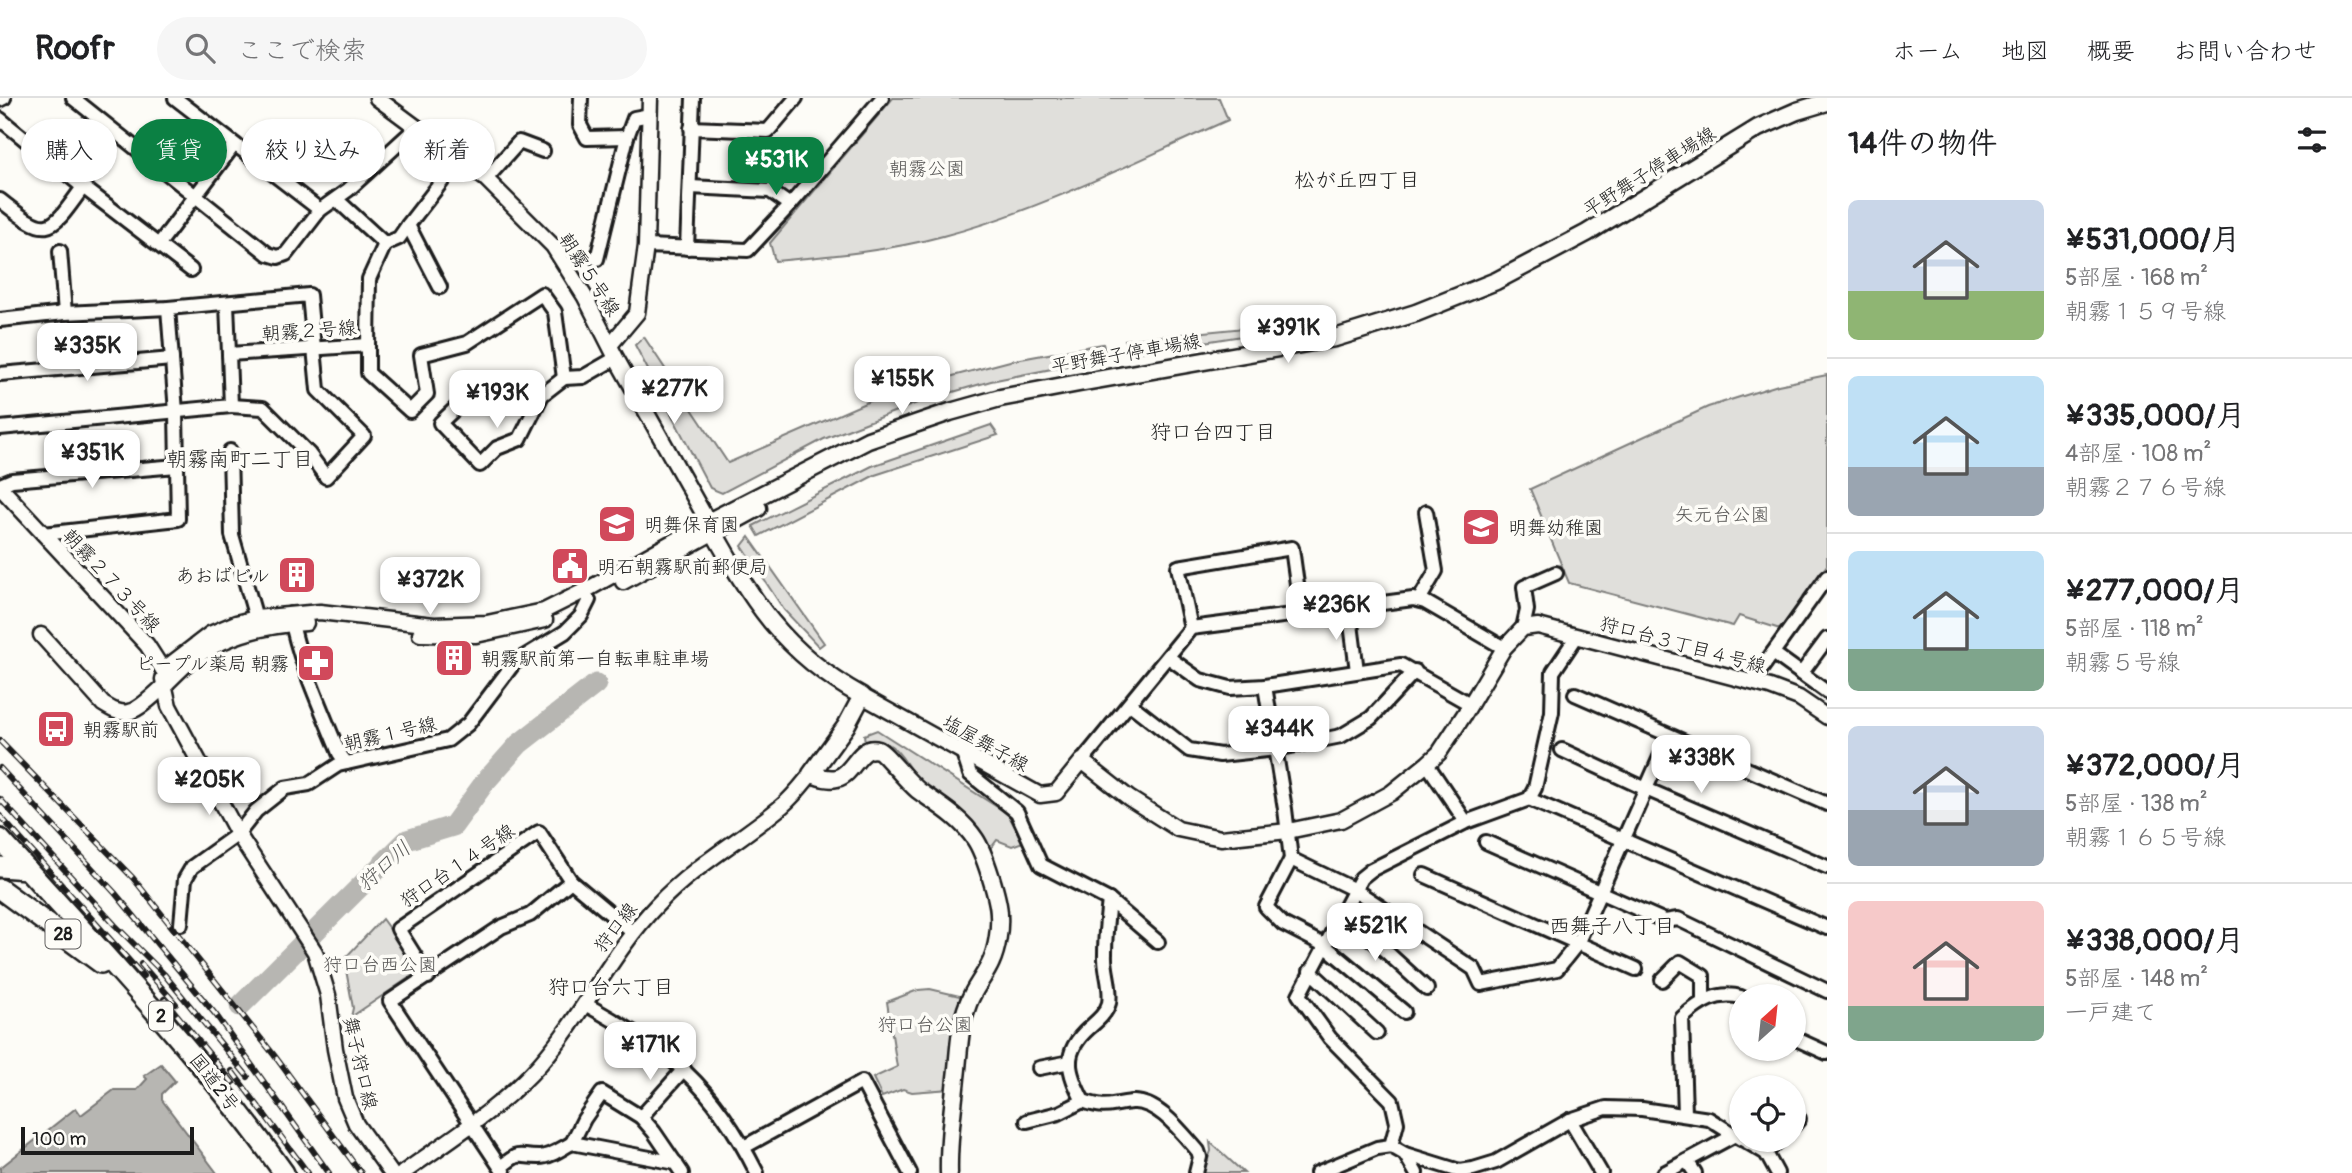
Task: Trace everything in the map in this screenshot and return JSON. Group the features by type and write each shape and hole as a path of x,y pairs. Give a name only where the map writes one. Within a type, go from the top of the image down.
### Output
{"highway":[{"name":"国道2号","path":"0,839 216,1082 284,1173"},
{"path":"0,867 27,869"},
{"name":"28","path":"0,889 126,978"}],"main road":[{"name":"平野舞子停車場線","path":"711,527 868,440 950,412 1000,398 1335,338 1416,313 1496,281 1587,233 1758,128 1797,111 1827,102"},
{"name":"平野舞子停車場線","path":"711,527 871,446 944,421 1027,401 1338,344 1419,322 1575,252 1772,128 1827,109"},
{"path":"711,527 763,612 784,637 825,673 862,696 846,726 811,774 828,779 837,778 850,771 864,752 873,749 882,752 907,781 950,812 975,839 984,858 999,913 998,936 992,961 968,1004 959,1046 948,1154 949,1173"}],"street":[{"path":"73,98 268,254 278,257 286,254 320,210 337,199 399,143"},
{"path":"174,98 320,210"},
{"name":"朝霧５号線","path":"377,98 406,119"},
{"path":"581,98 580,125 587,138 626,136"},
{"path":"497,389 458,405 440,423 480,465 497,448 520,439 542,395 564,379 583,377 613,351 636,313 646,246 650,98"},
{"path":"687,248 693,98"},
{"path":"646,246 748,250 881,98"},
{"path":"691,128 768,131 791,100"},
{"path":"597,259 626,136 634,118 650,115"},
{"path":"0,119 191,270"},
{"path":"495,169 519,142 543,151"},
{"path":"159,244 234,145"},
{"path":"368,345 369,279 385,244 399,238 441,182"},
{"name":"朝霧５号線","path":"489,182 553,246 586,297 711,527"},
{"path":"0,200 27,222 39,227 49,227 60,220 83,187"},
{"path":"690,187 770,191 790,205"},
{"path":"337,199 385,244"},
{"path":"408,225 440,288"},
{"path":"60,251 65,313"},
{"name":"朝霧２号線","path":"229,354 368,345 368,373 410,411 427,394 421,355 467,343 542,294 555,312 564,379"},
{"path":"0,320 309,295 318,390 364,436 326,477 309,454 263,408 231,406 0,428"},
{"path":"227,303 231,406"},
{"path":"43,534 178,519 176,412 168,308"},
{"path":"0,374 172,359"},
{"path":"230,451 232,535 258,624"},
{"path":"0,486 12,480 177,467"},
{"name":"朝霧２７３号線","path":"0,486 147,645 163,678 169,706 238,834"},
{"path":"1419,600 1436,571 1426,512"},
{"path":"291,619 438,635 476,635 546,620 589,600 711,527"},
{"path":"41,635 89,690 113,711 129,712 143,706 163,678 225,639 258,624 320,612 434,625 487,623 544,611 711,527"},
{"path":"1191,628 1178,567 1292,548 1301,613"},
{"path":"1504,648 1425,602 1413,599 1191,628 1082,761 1129,798 1178,829 1221,838 1288,831 1341,820 1391,793 1438,753 1504,648 1523,628 1527,610 1524,587 1556,573"},
{"path":"1752,682 1827,577"},
{"name":"朝霧１号線","path":"181,924 184,879 192,867 238,834 256,811 285,788 309,784 338,765 448,740 468,724 514,663 565,632 582,616 589,600"},
{"path":"1349,608 1357,671"},
{"path":"291,619 311,683 346,763"},
{"name":"狩口台３丁目４号線","path":"1523,628 1538,626 1752,682 1799,698 1827,717"},
{"path":"1391,1146 1397,1123 1392,1101 1330,1038 1299,995 1361,878 1371,870 1466,822 1529,799 1535,788 1550,722 1553,672 1577,636"},
{"path":"1801,674 1827,639"},
{"path":"1773,653 1827,692"},
{"path":"1168,657 1200,680 1230,688 1265,686 1401,665 1471,704"},
{"path":"1130,704 1189,750 1220,755 1276,749 1341,736 1371,718 1415,671"},
{"path":"1265,686 1291,859 1266,907 1283,925 1324,946 1404,1012"},
{"path":"1575,694 1827,804"},
{"name":"塩屋舞子線","path":"862,696 1040,795 1056,793 1082,761"},
{"path":"1291,859 1355,890 1474,969 1480,984 1557,969 1577,944 1669,737"},
{"path":"1562,750 1827,867"},
{"path":"963,753 970,774 1017,812 1041,865 1109,900 1158,942"},
{"path":"1427,764 1466,822"},
{"name":"狩口線","path":"403,1173 471,1125 518,1087 541,1063 585,1004 632,932 659,903 701,864 784,805 811,774"},
{"path":"1529,799 1827,928"},
{"name":"狩口台１４号線","path":"428,977 398,929 539,832 571,881 632,932"},
{"name":"舞子狩口線","path":"238,834 315,952 328,995 345,1098 356,1124 391,1173"},
{"path":"1486,842 1665,921 1678,919 1827,991"},
{"path":"1424,875 1636,969"},
{"path":"571,881 530,915 502,927 390,1001 502,1170 515,1156 540,1157 572,1143 602,1093 641,1117 679,1168"},
{"path":"1109,900 1105,954 1109,1003 1103,1016 1082,1035 1073,1049 1069,1072 1083,1101 1100,1107 1135,1102 1149,1104 1198,1151 1200,1157 1196,1173"},
{"path":"1341,916 1379,945 1427,989"},
{"path":"1662,980 1680,962 1703,976 1703,1000"},
{"path":"1310,971 1377,1033"},
{"path":"1685,1114 1682,1018 1703,1000 1729,994"},
{"path":"585,1004 655,1046 684,1069 730,1122 757,1173"},
{"path":"1806,1043 1827,1053"},
{"path":"1039,1068 1070,1062"},
{"path":"641,1117 684,1069"},
{"path":"744,1147 862,1082 910,1173"},
{"path":"1027,1121 1059,1113 1083,1101"},
{"path":"1323,1172 1377,1148 1391,1146 1405,1154 1460,1171 1473,1169 1496,1161 1570,1120 1606,1108 1685,1114 1709,1119 1729,1132"},
{"path":"1570,1120 1601,1173"},
{"path":"1664,1173 1729,1142"},
{"path":"572,1143 679,1168"},
{"path":"1766,1153 1777,1173"},
{"path":"1405,1154 1416,1173"},
{"path":"1496,1161 1504,1173"},
{"path":"1687,1161 1695,1173"}],"green space":[{"name":"朝霧公園","path":"893,98 1219,98 1228,120 1088,184 980,225 881,249 775,261 770,243"},
{"path":"1254,327 1255,334 1127,354 1125,340"},
{"path":"644,337 728,463 888,393 1010,361 1103,344 1107,358 991,381 922,401 824,439 722,493 710,488 635,345"},
{"name":"矢元台公園","path":"1827,375 1827,565 1780,629 1739,616 1733,626 1569,583 1530,489 1708,407 1778,385"},
{"path":"991,425 998,435 875,475 759,536 753,526 872,466"},
{"path":"749,537 824,643 819,647 784,610 742,546"},
{"path":"877,730 1008,814 1023,842 1012,846 997,840 988,852 966,815 923,784 892,746 876,741 865,742 864,735"},
{"name":"狩口台西公園","path":"382,919 418,968 416,973 351,1017 353,1008 344,959"},
{"name":"狩口台公園","path":"930,989 964,997 950,1089 912,1092 903,1089 882,1097 873,1078 897,1067 887,1002 918,990"},
{"path":"1210,1142 1244,1173 1203,1173 1211,1151"}],"shaded area":[{"path":"161,1064 175,1081 162,1094 162,1100 217,1173 0,1173 0,1168 76,1108 81,1115 114,1090 137,1090 147,1079 144,1076"}],"waterway":[{"name":"狩口川","path":"240,1006 407,840 453,826 485,782 519,744 596,684"}],"railway":[{"path":"0,741 133,878 274,1055 361,1173"},
{"path":"0,768 115,893 216,1015 329,1173"},
{"path":"0,799 115,925 164,974 248,1077"},
{"path":"0,816 143,976"},
{"path":"141,964 176,1004"},
{"path":"164,999 233,1083"},
{"path":"232,1071 308,1173"}],"place":[{"name":"明舞保育園","path":"617,524"},
{"name":"明舞幼稚園","path":"1481,527"},
{"name":"明石朝霧駅前郵便局","path":"570,566"},
{"name":"あおばビル","path":"297,575"},
{"name":"朝霧駅前第一自転車駐車場","path":"454,658"},
{"name":"ピープル薬局 朝霧","path":"316,663"},
{"name":"朝霧駅前","path":"56,729"}],"district":[{"name":"松が丘四丁目","path":"1357,180"},
{"name":"狩口台四丁目","path":"1213,432"},
{"name":"朝霧南町二丁目","path":"240,459"},
{"name":"西舞子八丁目","path":"1612,926"},
{"name":"狩口台六丁目","path":"611,987"}]}
